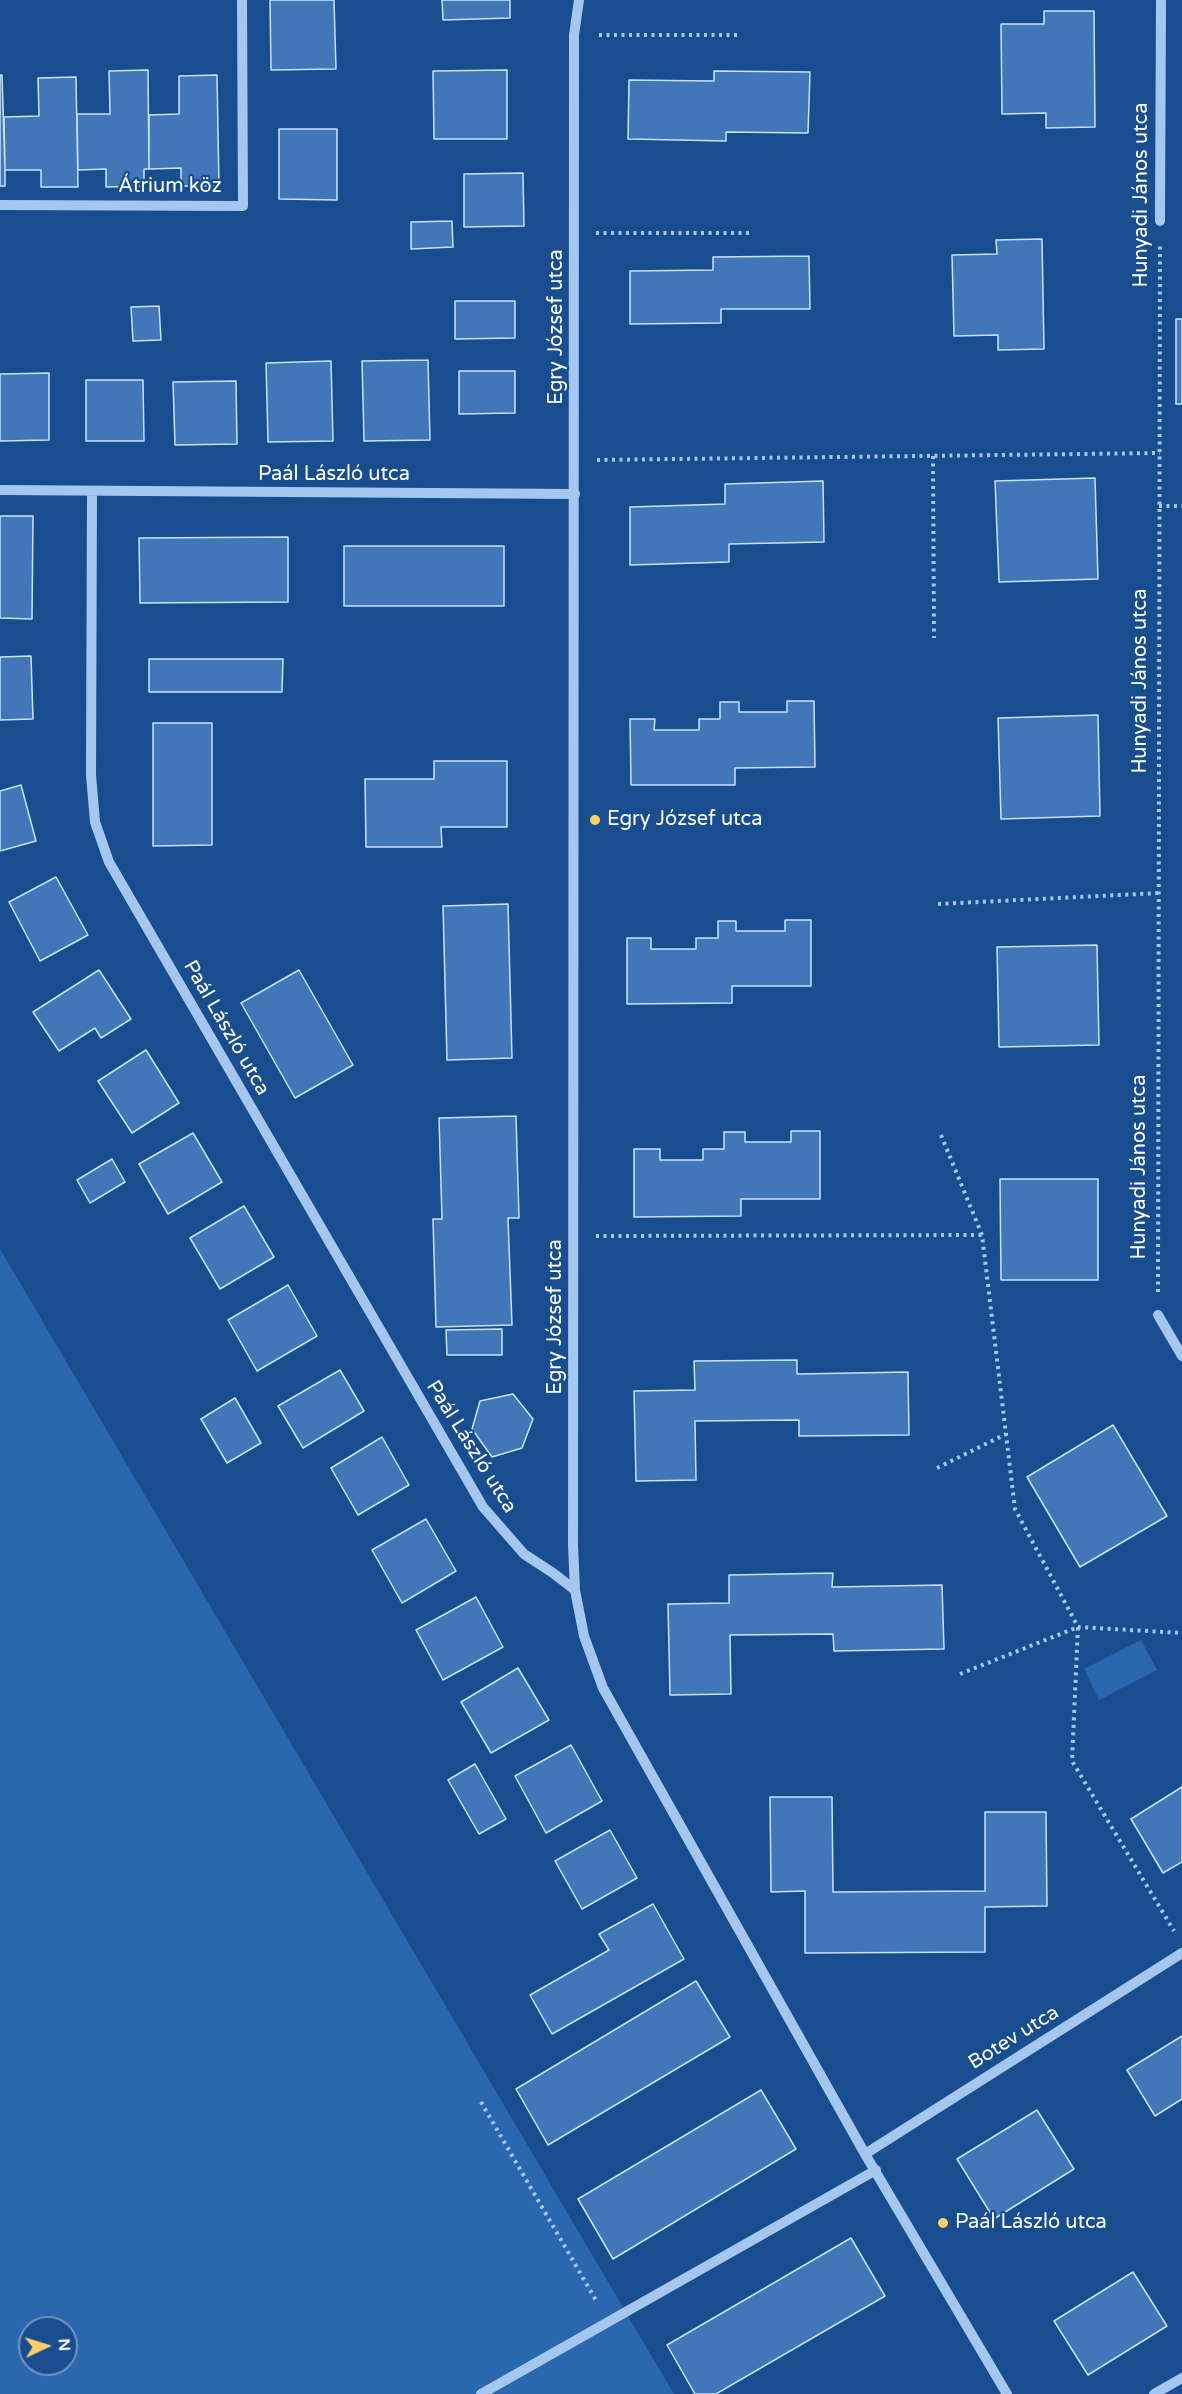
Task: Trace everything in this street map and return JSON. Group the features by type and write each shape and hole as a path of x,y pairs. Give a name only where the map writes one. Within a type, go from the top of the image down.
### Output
{"street":[{"name":"Átrium köz","path":"0,205 243,206 242,0"},
{"name":"Egry József utca","path":"575,1590 573,1545 574,35 579,0"},
{"name":"Hunyadi János utca","path":"1160,221 1161,0"},
{"name":"Paál László utca","path":"0,490 575,494"},
{"name":"Paál László utca","path":"92,491 91,775 95,822 109,862 483,1507 524,1554 575,1590"},
{"path":"1158,1315 1182,1356"},
{"path":"575,1590 584,1636 603,1688 865,2154 1007,2394"},
{"name":"Botev utca","path":"865,2154 1182,1953"},
{"path":"481,2394 876,2170"},
{"path":"1154,2394 1182,2378"}],"path":[{"path":"574,35 741,35"},
{"name":"Hunyadi János utca","path":"1158,1315 1160,221"},
{"path":"575,233 753,233"},
{"path":"575,460 1160,453"},
{"path":"933,456 934,638"},
{"path":"1159,506 1182,506"},
{"path":"938,904 1159,892"},
{"path":"941,1135 982,1235 1015,1509 1078,1627 1072,1761 1176,1934"},
{"path":"574,1236 982,1235"},
{"path":"937,1468 1006,1434"},
{"path":"960,1674 1078,1627 1182,1633"},
{"path":"481,2102 609,2322"}],"shaded area":[{"path":"0,1249 674,2394 0,2394"},
{"path":"1141,1640 1157,1670 1099,1700 1084,1669"}],"building":[{"path":"270,0 334,0 336,69 271,70"},
{"path":"442,0 510,0 510,18 443,20"},
{"path":"1044,11 1094,11 1095,127 1046,128 1046,113 1002,114 1001,24 1044,24"},
{"path":"148,70 149,169 144,169 144,186 106,187 106,169 78,170 77,114 110,114 109,71"},
{"path":"507,70 507,139 434,139 433,71"},
{"path":"714,71 810,72 808,133 726,132 726,141 628,139 629,80 714,81"},
{"path":"0,75 2,75 5,186 0,186"},
{"path":"217,75 219,186 181,186 181,168 149,169 149,115 179,114 179,76"},
{"path":"76,77 78,187 41,187 41,170 5,170 4,117 39,116 38,78"},
{"path":"279,129 337,129 337,200 279,199"},
{"path":"523,173 524,226 464,227 464,174"},
{"path":"452,221 453,247 411,249 411,222"},
{"path":"1042,239 1044,349 998,350 998,335 954,336 952,255 997,254 996,240"},
{"path":"809,256 810,309 721,309 721,323 630,324 630,271 713,270 713,257"},
{"path":"455,301 515,301 515,338 455,339"},
{"path":"159,306 161,340 133,341 131,307"},
{"path":"1176,319 1182,319 1182,404 1176,404"},
{"path":"428,360 430,440 364,441 362,361"},
{"path":"331,361 333,441 268,442 266,363"},
{"path":"459,371 515,371 515,413 459,414"},
{"path":"49,373 49,440 0,441 0,374"},
{"path":"86,380 143,380 144,441 86,441"},
{"path":"236,381 237,444 175,445 173,382"},
{"path":"1095,478 1098,579 999,582 995,481"},
{"path":"823,481 824,542 729,544 729,562 630,565 630,507 725,504 725,484"},
{"path":"0,516 33,516 32,619 0,618"},
{"path":"288,537 288,602 140,603 139,538"},
{"path":"344,546 504,546 504,606 344,606"},
{"path":"31,656 33,719 0,720 0,657"},
{"path":"149,659 283,659 282,692 149,692"},
{"path":"787,701 814,701 815,767 735,768 735,785 631,785 630,719 655,719 654,730 699,730 699,719 720,719 720,702 739,702 739,712 787,712"},
{"path":"1098,715 1100,816 1001,819 998,718"},
{"path":"153,723 212,723 212,845 153,846"},
{"path":"434,761 507,761 507,827 441,827 442,847 366,847 365,779 434,779"},
{"path":"21,785 36,841 0,851 0,791"},
{"path":"56,877 88,935 40,961 9,902"},
{"path":"508,904 512,1058 447,1060 443,906"},
{"path":"785,920 811,920 811,986 732,986 732,1003 627,1004 627,938 651,938 651,949 696,949 696,938 718,938 718,921 736,921 736,931 785,931"},
{"path":"1097,945 1099,1045 999,1047 997,947"},
{"path":"99,970 131,1019 101,1038 95,1028 59,1051 33,1012"},
{"path":"299,970 353,1065 295,1098 241,1003"},
{"path":"146,1050 179,1103 132,1133 98,1081"},
{"path":"516,1116 519,1218 508,1218 512,1325 436,1327 433,1219 442,1219 439,1118"},
{"path":"791,1131 820,1131 820,1199 741,1199 741,1216 634,1217 634,1149 660,1149 660,1160 703,1160 703,1149 724,1149 724,1132 745,1132 745,1142 791,1142"},
{"path":"193,1133 222,1182 168,1214 139,1164"},
{"path":"112,1159 125,1182 90,1203 77,1180"},
{"path":"1000,1179 1098,1179 1098,1280 1001,1280"},
{"path":"244,1206 274,1257 220,1289 190,1238"},
{"path":"288,1285 317,1336 257,1371 228,1320"},
{"path":"502,1329 502,1355 447,1355 446,1330"},
{"path":"797,1360 797,1374 908,1372 909,1435 799,1436 799,1420 695,1421 696,1480 636,1481 634,1391 695,1390 694,1361"},
{"path":"340,1370 364,1411 303,1448 278,1406"},
{"path":"513,1394 533,1419 522,1448 492,1457 472,1429 480,1401"},
{"path":"235,1398 261,1443 227,1463 201,1419"},
{"path":"1113,1425 1167,1516 1080,1567 1027,1477"},
{"path":"382,1437 409,1485 358,1515 331,1468"},
{"path":"426,1519 456,1571 402,1603 372,1550"},
{"path":"833,1573 832,1587 942,1585 944,1649 834,1651 833,1634 730,1635 731,1694 670,1695 668,1604 729,1603 729,1575"},
{"path":"476,1597 503,1647 443,1680 416,1630"},
{"path":"518,1668 549,1720 491,1753 461,1702"},
{"path":"571,1745 602,1801 546,1833 515,1776"},
{"path":"475,1764 506,1819 479,1834 448,1780"},
{"path":"1182,1787 1182,1862 1163,1873 1131,1819"},
{"path":"770,1797 832,1797 833,1892 985,1891 985,1812 1046,1812 1047,1906 985,1907 985,1952 805,1953 805,1891 771,1892"},
{"path":"610,1830 637,1878 582,1909 555,1861"},
{"path":"653,1904 684,1959 552,2034 530,1995 609,1950 599,1934"},
{"path":"696,1981 730,2037 548,2145 516,2089"},
{"path":"1182,2036 1182,2099 1155,2116 1127,2070"},
{"path":"761,2090 796,2149 613,2259 578,2199"},
{"path":"1037,2110 1074,2169 994,2219 957,2159"},
{"path":"851,2238 885,2296 716,2394 695,2394 667,2345"},
{"path":"1133,2272 1167,2326 1088,2375 1054,2321"}],"place":[{"name":"Egry József utca","path":"595,820"},
{"name":"Paál László utca","path":"943,2223"}]}
